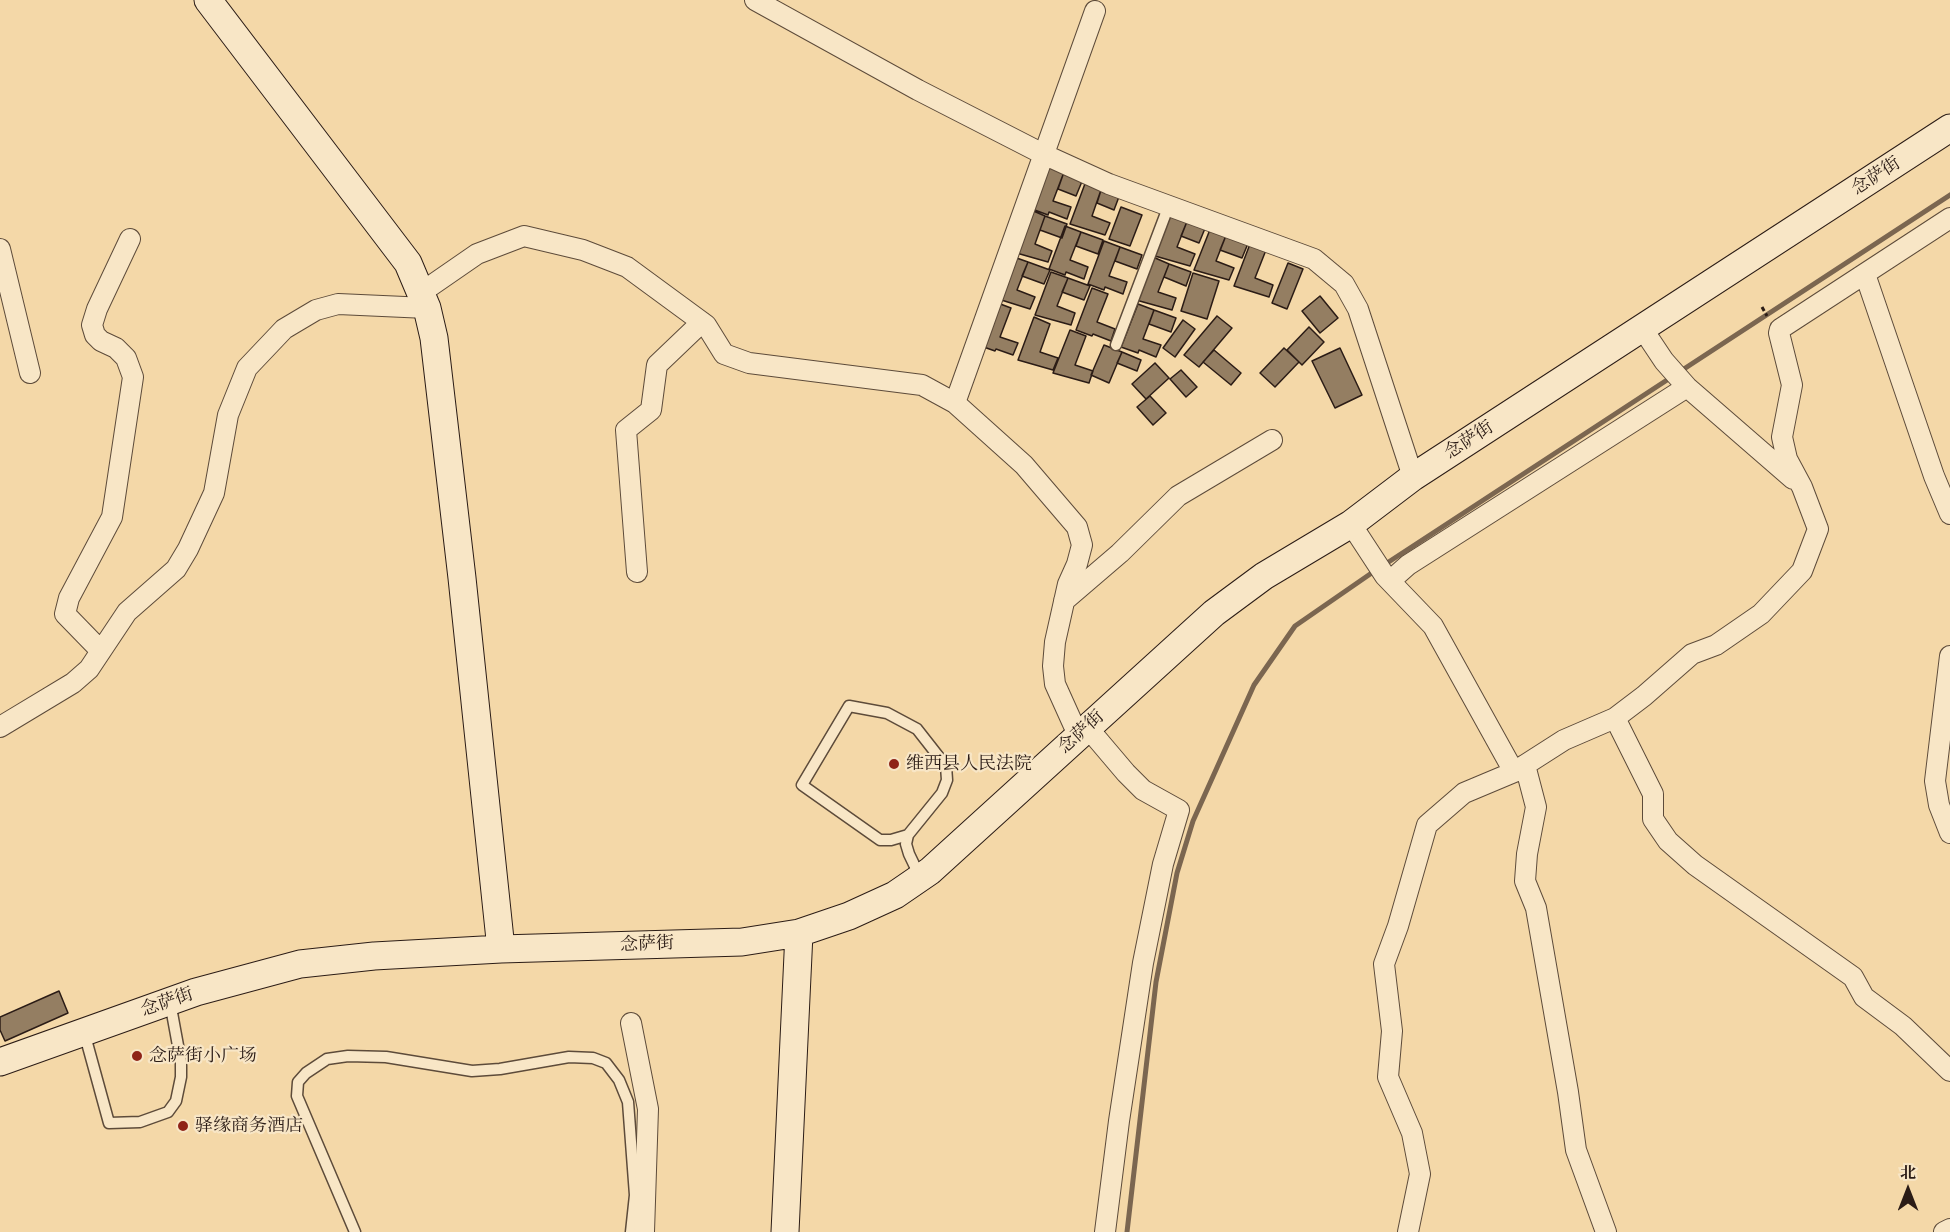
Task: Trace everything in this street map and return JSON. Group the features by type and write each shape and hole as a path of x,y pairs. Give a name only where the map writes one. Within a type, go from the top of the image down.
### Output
{"street":[{"path":"208,0 408,263 424,300 434,338 501,949"},
{"path":"755,0 918,90 1043,154 1108,184 1314,259 1344,284 1358,309 1413,477"},
{"path":"955,403 1095,12"},
{"name":"念萨街","path":"0,1062 196,992 300,964 374,956 501,949 741,942 799,933 858,912 895,895 930,871 1214,613 1264,576 1351,524 1413,477 1950,128"},
{"path":"1407,1232 1420,1174 1412,1133 1388,1077 1392,1031 1384,964 1398,926 1427,825 1464,793 1520,768 1564,740 1615,718 1692,654 1716,645 1761,614 1802,571 1818,529 1802,487 1787,459 1782,437 1792,385 1779,333 1780,329 1950,218"},
{"path":"0,727 73,683 88,669 127,612 176,569 214,493 228,415 248,368 284,329 316,310 338,304 424,300 477,255 524,236 583,250 627,267 702,322 724,354 749,363 922,385 955,403 1024,465 1077,527 1082,544 1077,564 1068,584 1055,642 1053,666 1055,684 1083,730 1143,790 1179,810 1163,864 1143,963 1105,1232"},
{"path":"101,651 65,614 69,598 112,517 133,377 126,358 116,348 101,341 95,335 92,325 97,309 130,239"},
{"path":"0,249 30,373"},
{"path":"1865,274 1934,476 1950,514"},
{"path":"637,572 626,430 651,410 657,365 702,322"},
{"path":"1642,328 1664,361 1685,384 1802,487"},
{"path":"1387,578 1685,384"},
{"path":"1064,601 1120,553 1178,496 1272,440"},
{"path":"1351,524 1387,578 1433,626 1520,768 1536,807 1527,854 1525,881 1536,908 1576,1150 1606,1232"},
{"path":"1950,656 1935,781 1939,805 1950,832"},
{"path":"1615,718 1653,794 1653,819 1668,841 1695,865 1852,977 1864,997 1903,1026 1950,1071"},
{"path":"785,1232 799,933"},
{"path":"631,1023 648,1109 644,1232"},
{"path":"1944,1232 1950,1229"}],"lane":[{"path":"1116,345 1169,206"},
{"path":"908,836 880,840 802,785 849,706 887,712 917,729 946,766 947,780 942,793 908,836 906,844 920,878"},
{"path":"84,1032 109,1123 140,1122 168,1112 176,1101 181,1077 181,1062 170,1001"},
{"path":"354,1232 297,1096 298,1082 306,1073 327,1059 348,1056 386,1057 472,1071 500,1069 569,1056 593,1058 606,1063 619,1080 628,1102 635,1195 631,1232"}],"building":[{"path":"1048,166 1064,172 1053,201 1071,207 1067,219 1032,209"},
{"path":"1064,172 1083,179 1076,196 1058,189"},
{"path":"1086,181 1102,187 1092,216 1110,223 1105,235 1070,224"},
{"path":"1102,187 1120,194 1114,210 1097,203"},
{"path":"1121,207 1142,215 1130,246 1109,239"},
{"path":"1029,209 1045,216 1035,244 1052,251 1048,262 1013,252"},
{"path":"1171,213 1188,219 1177,247 1195,254 1190,266 1155,256"},
{"path":"1045,216 1067,224 1062,238 1040,230"},
{"path":"1188,219 1206,226 1199,243 1181,236"},
{"path":"1065,226 1081,232 1070,260 1088,267 1084,279 1049,269"},
{"path":"1211,227 1227,233 1216,261 1234,268 1229,280 1194,270"},
{"path":"1081,232 1103,240 1098,254 1076,246"},
{"path":"1227,233 1249,241 1242,258 1220,250"},
{"path":"1104,241 1120,247 1109,276 1127,282 1123,294 1088,284"},
{"path":"1250,244 1266,250 1255,278 1273,285 1269,297 1234,286"},
{"path":"1120,247 1142,255 1137,269 1115,261"},
{"path":"1011,256 1028,262 1017,290 1035,297 1030,309 995,298"},
{"path":"1153,257 1169,264 1158,292 1176,298 1172,310 1136,300"},
{"path":"1028,262 1050,270 1044,284 1022,276"},
{"path":"1288,263 1303,269 1287,309 1272,303"},
{"path":"1169,264 1191,272 1186,286 1164,277"},
{"path":"1051,272 1068,278 1057,306 1075,313 1071,325 1035,315"},
{"path":"1193,273 1219,281 1207,319 1181,311"},
{"path":"1068,278 1090,286 1084,300 1062,292"},
{"path":"1092,288 1108,294 1097,322 1115,329 1111,341 1076,330"},
{"path":"1320,296 1338,318 1320,333 1302,311"},
{"path":"995,302 1011,308 1000,337 1018,343 1013,355 978,345"},
{"path":"1138,304 1154,310 1143,339 1161,345 1156,357 1139,350 1138,353 1121,347"},
{"path":"1154,310 1176,318 1171,332 1149,324"},
{"path":"1217,316 1232,328 1199,367 1184,355"},
{"path":"1034,317 1050,324 1040,352 1058,358 1053,370 1018,360"},
{"path":"1183,320 1195,329 1175,357 1163,348"},
{"path":"1309,327 1324,342 1302,365 1287,350"},
{"path":"1070,330 1086,336 1075,365 1093,371 1089,383 1053,373"},
{"path":"1104,345 1122,352 1109,383 1091,375"},
{"path":"1284,348 1299,362 1275,387 1260,373"},
{"path":"1340,348 1362,395 1335,408 1312,361"},
{"path":"1214,350 1241,373 1231,385 1203,362"},
{"path":"1122,352 1141,360 1137,371 1117,363"},
{"path":"1155,363 1169,378 1146,399 1132,384"},
{"path":"1181,370 1197,387 1186,397 1170,379"},
{"path":"1150,396 1166,413 1153,425 1137,407"},
{"path":"59,991 68,1013 5,1041 0,1030 0,1017"}],"waterway":[{"path":"1384,565 1950,195"},
{"path":"1127,1232 1156,982 1177,873 1193,821 1254,685 1295,626 1376,570"}],"place":[{"name":"维西县人民法院","path":"894,764"},
{"name":"念萨街小广场","path":"137,1056"},
{"name":"驿缘商务酒店","path":"183,1126"}]}
